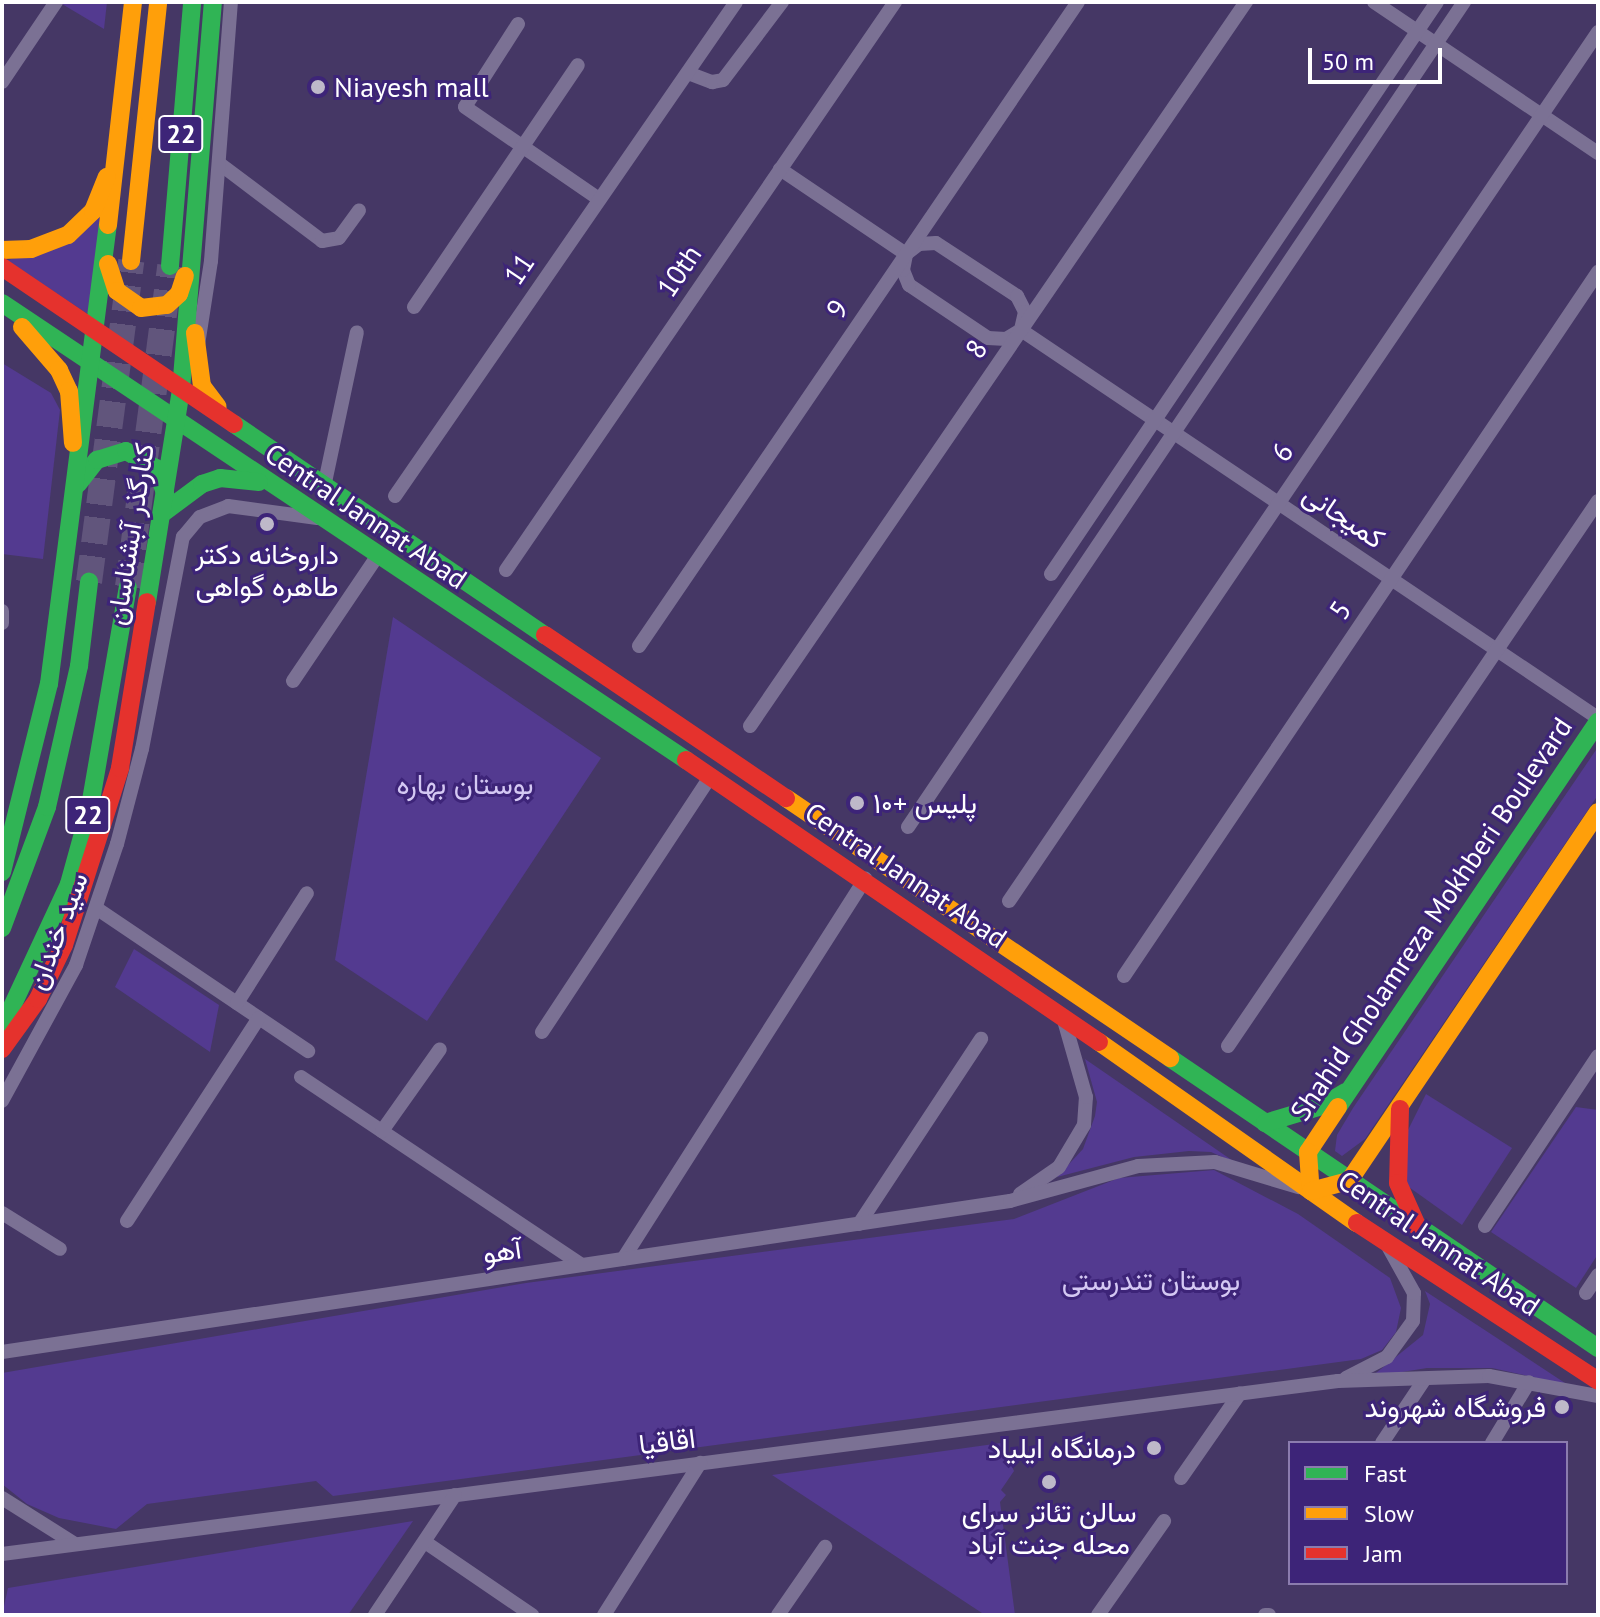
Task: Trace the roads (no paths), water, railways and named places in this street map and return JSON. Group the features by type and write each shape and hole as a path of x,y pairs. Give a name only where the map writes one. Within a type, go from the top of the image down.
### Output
{"main road":[{"path":"2,872 35,756 70,532 106,257 133,2"},
{"name":"22","path":"131,261 158,2"},
{"name":"22","path":"170,266 192,2"},
{"name":"کنارگذر آبشناسان","path":"2,1049 38,999 64,945 99,844 120,768 181,390 213,2"},
{"path":"2,250 55,242 93,211 111,160 130,47"},
{"path":"106,257 117,291 128,302 153,309 179,294 191,262"},
{"path":"191,262 202,386 211,400 280,458"},
{"name":"Central Jannat Abad","path":"2,267 1598,1348"},
{"path":"2,306 41,346 69,391 70,532"},
{"name":"Central Jannat Abad","path":"2,306 376,558 865,879 1386,1243 1598,1381"},
{"path":"77,485 97,460 126,451 156,468 164,505 202,484 220,478 266,484"},
{"name":"22","path":"2,928 26,871 54,780 79,666 89,582"},
{"name":"22","path":"2,1028 69,884 89,812 128,587"},
{"path":"522,653 536,629"},
{"name":"Shahid Gholamreza Mokhberi Boulevard","path":"1311,1191 1308,1152 1598,720"},
{"path":"2,837 35,756"},
{"path":"1311,1191 1349,1181 1598,812"},
{"path":"1265,1123 1322,1106 1351,1089"},
{"path":"1400,1103 1398,1183 1418,1228"}],"street":[{"path":"2,82 56,2"},
{"path":"197,353 220,164 231,2"},
{"name":"11","path":"395,496 736,2"},
{"path":"688,73 712,82 723,80 782,2"},
{"name":"10th","path":"506,570 895,2"},
{"name":"9","path":"639,646 1078,2"},
{"name":"8","path":"750,726 1246,2"},
{"path":"1374,2 1598,153"},
{"path":"1051,574 1437,2"},
{"path":"908,827 1464,2"},
{"path":"518,24 465,107 599,199"},
{"name":"6","path":"1009,901 1598,32"},
{"path":"414,307 578,65"},
{"path":"220,164 322,241 339,238 359,210"},
{"path":"780,169 906,254"},
{"path":"936,243 1010,290 1022,303 1021,330 1006,339 988,338 916,291 905,278 906,254 919,244 936,243"},
{"name":"5","path":"1124,976 1598,272"},
{"name":"کمیجانی","path":"1021,330 1598,720"},
{"path":"324,487 357,332"},
{"path":"1228,1046 1598,501"},
{"name":"سید خندان","path":"2,1101 53,1014 96,908 142,749 183,537 200,517 228,506 317,518"},
{"path":"293,681 376,558"},
{"path":"2,611 2,623"},
{"path":"542,1032 711,776"},
{"path":"623,1259 865,879"},
{"path":"237,1003 307,893"},
{"path":"96,908 308,1051"},
{"path":"1010,1201 1059,1167 1084,1125 1086,1097 1063,1017"},
{"path":"127,1221 259,1018"},
{"path":"859,1224 981,1039"},
{"path":"382,1131 440,1049"},
{"path":"1485,1226 1598,1056"},
{"path":"301,1077 582,1265"},
{"name":"آهو","path":"2,1352 1010,1201 1116,1170 1190,1161 1215,1162 1311,1191"},
{"path":"2,1213 60,1249"},
{"path":"1338,1381 1387,1357 1413,1321 1414,1293 1386,1243"},
{"path":"1586,1293 1598,1275"},
{"path":"1338,1381 1489,1376 1598,1396"},
{"path":"1383,1441 1424,1380"},
{"name":"اقاقیا","path":"2,1554 1338,1381"},
{"path":"1493,1441 1529,1382"},
{"path":"1181,1478 1240,1393"},
{"path":"604,1615 700,1463"},
{"path":"375,1615 455,1495"},
{"path":"2,1498 75,1544"},
{"path":"1098,1615 1164,1521"},
{"path":"425,1542 532,1615"},
{"path":"778,1615 825,1547"}],"tunnel":[{"path":"89,582 131,261"},
{"path":"128,587 170,266"}],"place":[{"name":"Niayesh mall","path":"318,87"},
{"name":"داروخانه دکتر طاهره گواهی","path":"267,524"},
{"name":"پلیس +۱۰","path":"857,803"},
{"name":"فروشگاه شهروند","path":"1562,1407"},
{"name":"درمانگاه ایلیاد","path":"1154,1448"},
{"name":"سالن تئاتر سرای محله جنت آباد","path":"1049,1482"}],"park label":[{"name":"بوستان بهاره","path":"465,784"},
{"name":"بوستان تندرستی","path":"1151,1280"}]}
